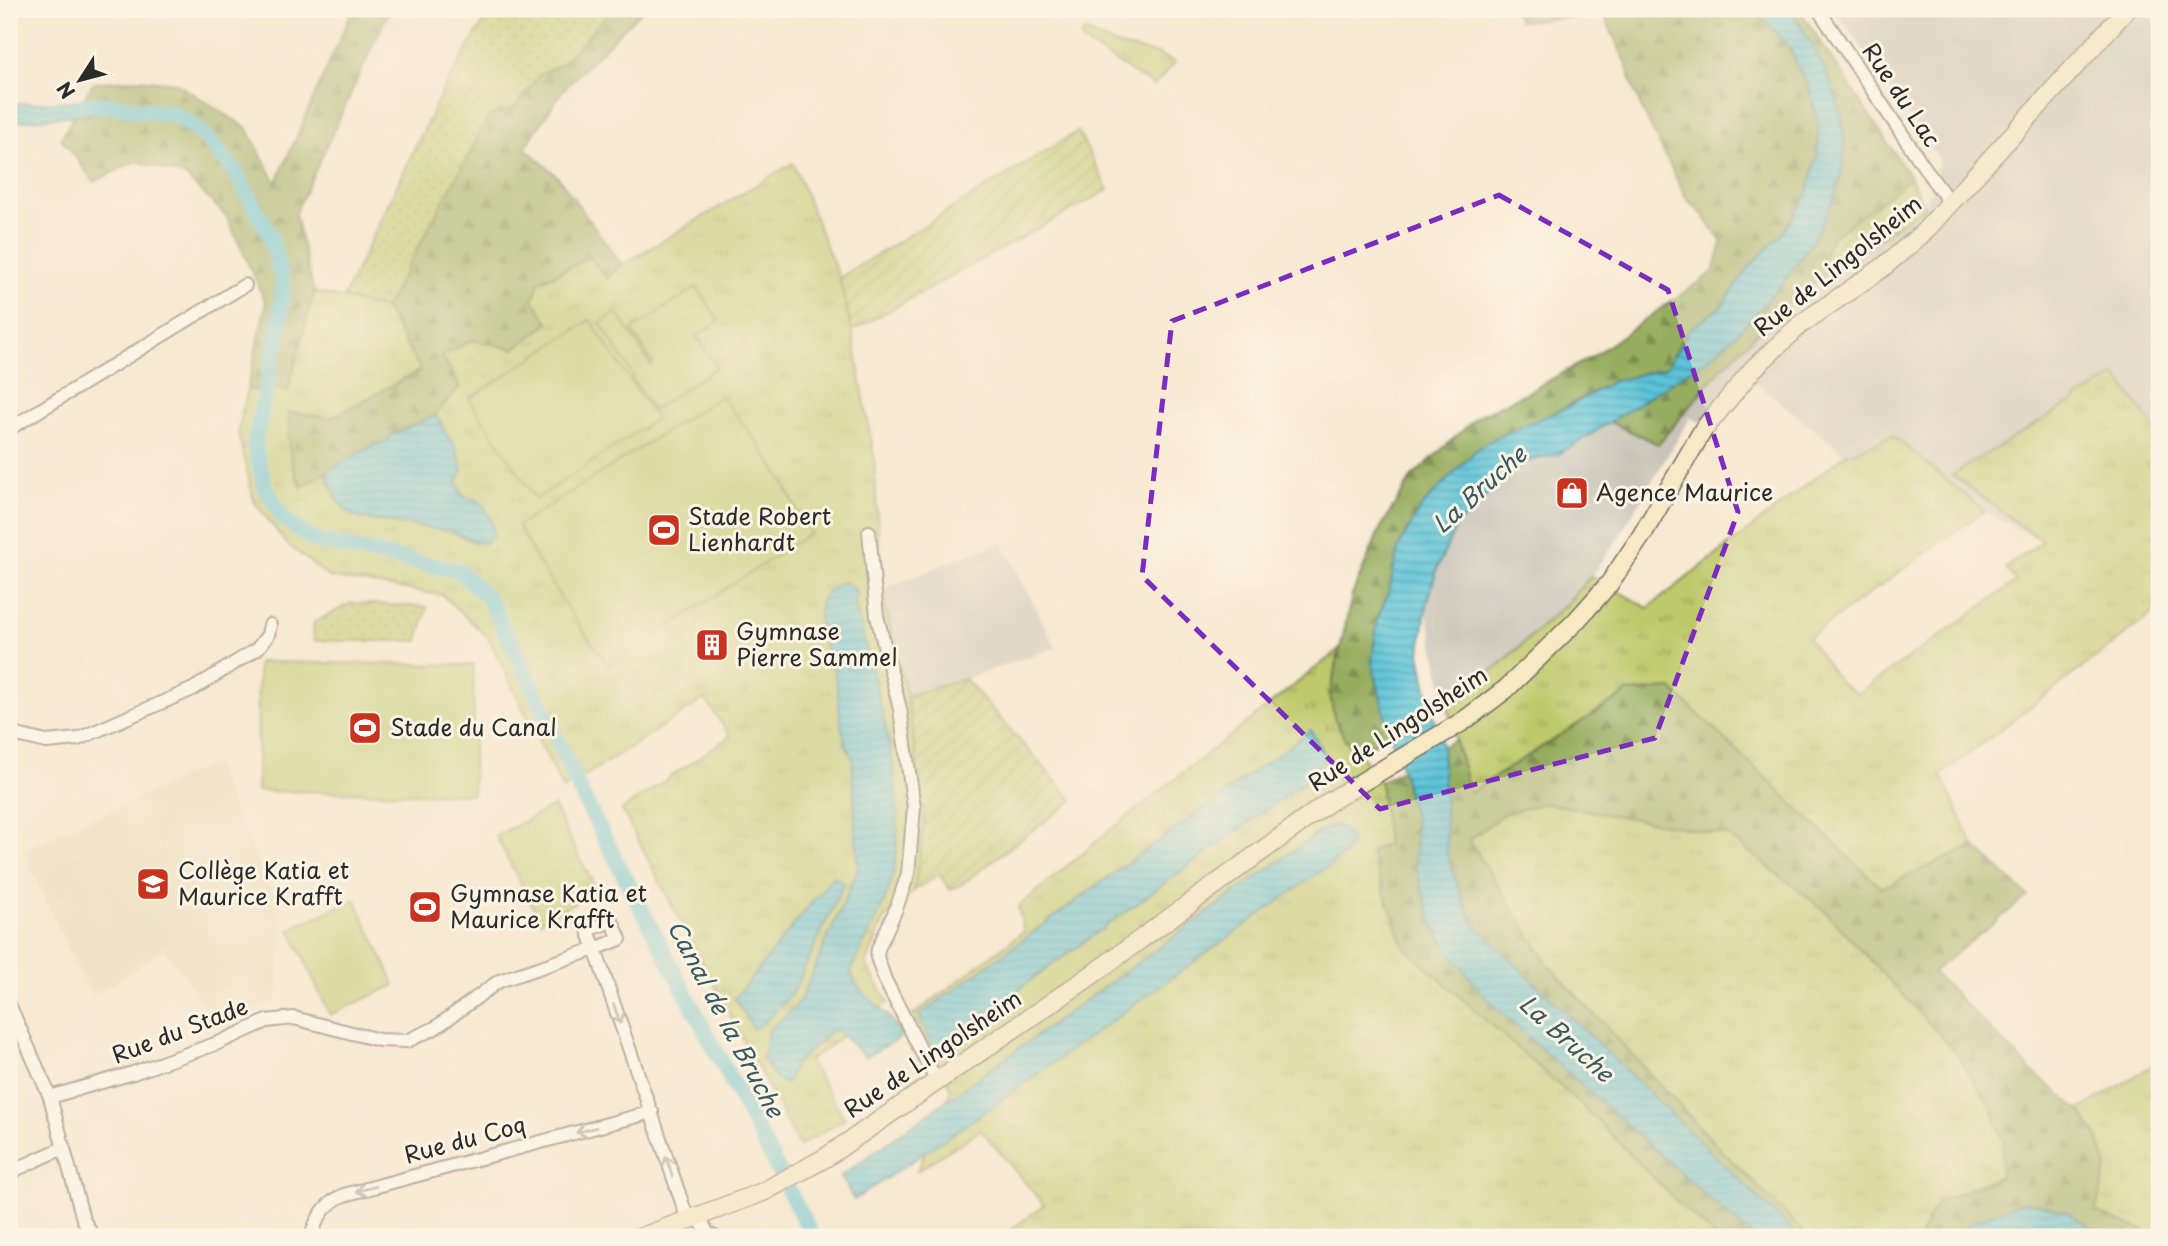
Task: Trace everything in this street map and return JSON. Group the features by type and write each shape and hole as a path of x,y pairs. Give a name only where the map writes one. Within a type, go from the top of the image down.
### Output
{"main road":[{"name":"Rue de Lingolsheim","path":"642,1237 772,1188 801,1172 1086,979 1287,831 1379,771 1465,720 1506,689 1597,598 1629,556 1703,430 1766,355 1801,324 1902,252 1951,204 2127,9"}],"street":[{"name":"Rue du Lac","path":"1818,9 1951,204"},
{"path":"9,429 245,285"},
{"path":"869,532 877,616 900,709 914,808 908,874 877,957 885,980 937,1082"},
{"path":"9,733 46,742 78,740 202,683 257,649 268,635 270,625"},
{"name":"Rue du Stade","path":"50,1097 133,1073 207,1047 267,1021 294,1018 379,1040 407,1041 435,1028 499,982 595,949 652,1112"},
{"path":"9,1004 50,1097 83,1219 93,1237"},
{"path":"652,1112 693,1218 708,1234 715,1237"},
{"name":"Rue du Coq","path":"311,1237 322,1211 331,1201 344,1195 652,1112"},
{"path":"9,1176 17,1169 62,1148"}],"highlighted area":[{"path":"1499,195 1668,290 1738,512 1655,738 1380,809 1142,576 1172,321"}],"shaded area":[{"path":"1832,9 2159,9 2159,434 2115,375 2043,541 1984,511 1894,436 1845,455 1757,383 1714,427 1690,418 1617,540 1591,576 1567,603 1501,665 1446,702 1426,609 1436,571 1456,526 1496,486 1527,461 1558,454 1610,422 1658,444 1722,368 1797,293 1924,207 1940,161 1849,29"},
{"path":"1002,542 1056,647 907,696 881,589"},
{"name":"Collège Katia et Maurice Krafft","path":"213,764 284,917 276,1001 220,1028 164,948 113,984 92,995 23,850"}],"green space":[{"path":"353,9 390,9 295,214 314,292 288,390 247,390 266,303 227,217 185,176 136,161 94,182 61,138 93,83 138,79 176,83 247,128 276,183"},
{"path":"491,9 612,9 563,63 539,75 514,108 490,115 385,308 343,298 442,92"},
{"path":"612,9 643,9 563,90 525,148 558,177 622,265 607,279 590,257 539,282 533,300 549,323 514,349 473,340 442,356 460,387 434,416 393,434 384,443 372,446 301,487 289,451 289,412 331,418 421,370 385,308 490,115 515,108 539,75 563,63"},
{"path":"1513,9 1754,9 1788,45 1810,92 1819,127 1818,153 1807,194 1781,235 1749,267 1722,306 1690,329 1666,368 1614,381 1549,416 1388,594 1377,620 1385,711 1390,736 1358,751 1345,739 1334,718 1330,694 1352,595 1380,529 1412,477 1478,416 1592,357 1713,272 1722,243 1703,215 1686,198 1640,105 1624,59 1604,15 1520,21"},
{"path":"1790,9 1799,9 1911,178 1832,238 1823,258 1830,273 1797,293 1722,368 1658,444 1610,422 1713,355 1810,245 1834,195 1844,156 1823,66"},
{"path":"1086,32 1115,45 1158,54 1175,62 1154,86 1082,41 1081,35"},
{"path":"1078,131 1108,190 852,331 839,278"},
{"path":"793,163 839,278 852,331 874,456 881,589 907,696 925,818 914,891 885,918 866,964 888,1002 809,1061 845,1119 799,1146 622,810 730,736 705,699 563,790 488,637 442,595 329,577 286,543 254,501 238,432 247,390 288,389 314,292 385,308 421,370 331,418 301,487 329,470 327,476 350,514 359,518 451,531 476,543 480,502 463,496 457,481 463,469 454,443 444,432 440,420 434,416 460,387 442,356 473,339 514,349 539,282 590,257 607,278 622,265"},
{"path":"1911,178 1924,207 1830,273 1823,258 1832,238"},
{"path":"697,287 719,321 696,336 717,367 653,410 600,323 617,312 651,365 653,363 632,330"},
{"path":"590,320 656,419 536,499 469,399"},
{"path":"2116,375 2159,434 2159,609 1941,775 1974,846 1881,888 1672,689 1628,692 1469,793 1446,702 1501,664 1567,603 1591,576 1648,608 1845,455 1893,436 1984,511 1808,638 1840,682 1857,694 2016,582 2006,568 2042,541 1952,475"},
{"name":"Stade Robert Lienhardt","path":"721,396 758,443 810,533 609,666 560,598 518,526"},
{"path":"351,603 427,607 418,641 314,641 313,623"},
{"path":"1340,649 1330,694 1345,739 1358,751 1380,782 1387,844 1370,852 1579,1099 1623,1147 1716,1237 1001,1237 1044,1205 981,1130 917,1171 951,1090 913,1015 1024,931 1018,907 1108,832"},
{"name":"Stade du Canal","path":"258,662 474,665 473,794 257,791"},
{"path":"965,679 1073,800 962,884 950,890 939,874 914,891 925,818 907,696"},
{"path":"1672,689 1881,888 1974,846 2028,896 1933,972 2033,1072 2079,1110 2098,1137 2107,1168 2095,1212 2159,1237 1919,1237 1937,1202 2000,1176 2004,1143 1991,1106 1953,1049 1823,909 1727,835 1544,803 1504,814 1469,840 1549,966 1721,1150 1809,1237 1716,1237 1680,1205 1591,1114 1404,947 1370,852 1387,844 1380,782 1455,740 1470,793 1628,692"},
{"path":"1544,803 1727,835 1823,909 1953,1049 1991,1106 2004,1143 2000,1176 1937,1202 1919,1237 1809,1237 1804,1233 1721,1150 1549,966 1469,840 1504,814"},
{"path":"553,806 597,891 540,921 496,836"},
{"path":"355,899 395,985 330,1015 290,929"},
{"path":"2158,1062 2159,1236 2095,1212 2107,1168 2098,1137 2079,1110"}],"water":[{"name":"La Bruche","path":"1754,9 1790,9 1829,79 1841,117 1844,156 1839,183 1814,238 1776,290 1735,335 1710,357 1576,444 1558,454 1527,461 1496,486 1456,526 1436,571 1426,609 1420,653 1429,701 1442,745 1447,853 1474,924 1799,1237 1753,1237 1521,1031 1484,995 1448,950 1432,923 1416,868 1415,822 1372,662 1377,620 1388,594 1399,546 1421,507 1476,450 1495,438 1568,407 1614,381 1666,368 1690,329 1722,306 1749,267 1781,235 1807,194 1818,153 1819,127 1810,91 1788,45"},
{"path":"99,100 97,112 9,123 9,104"},
{"path":"434,416 440,420 444,432 454,443 463,470 457,481 462,496 480,502 490,517 494,535 483,544 451,531 352,515 342,506 327,476 329,470 372,446 384,443 393,434"},
{"path":"846,582 856,591 855,604 888,738 897,808 897,842 890,887 851,972 860,988 890,1018 901,1035 899,1039 865,1057 837,1030 831,1031 794,1065 785,1083 776,1079 763,1058 768,1031 801,999 858,869 852,757 844,738 834,671 822,637 819,619 821,601 825,594 834,586"},
{"path":"1311,730 1326,759 1303,783 935,1050 919,1015"},
{"path":"1335,825 1346,831 1350,839 1345,854 973,1120 854,1200 841,1176 1321,831"},
{"path":"833,876 844,883 794,991 768,1019 753,1029 735,998"},
{"path":"2024,1201 2065,1211 2106,1237 1960,1237 1970,1223"}],"waterway":[{"name":"Canal de la Bruche","path":"77,106 99,104 173,114 203,134 235,171 270,235 283,283 280,323 254,445 265,487 284,519 315,541 459,571 488,598 532,685 583,797 813,1237"}],"place":[{"name":"Agence Maurice","path":"1572,493"},
{"name":"Stade Robert Lienhardt","path":"664,530"},
{"name":"Gymnase Pierre Sammel","path":"712,645"},
{"name":"Stade du Canal","path":"365,728"},
{"name":"Collège Katia et Maurice Krafft","path":"153,884"},
{"name":"Gymnase Katia et Maurice Krafft","path":"425,907"}]}
